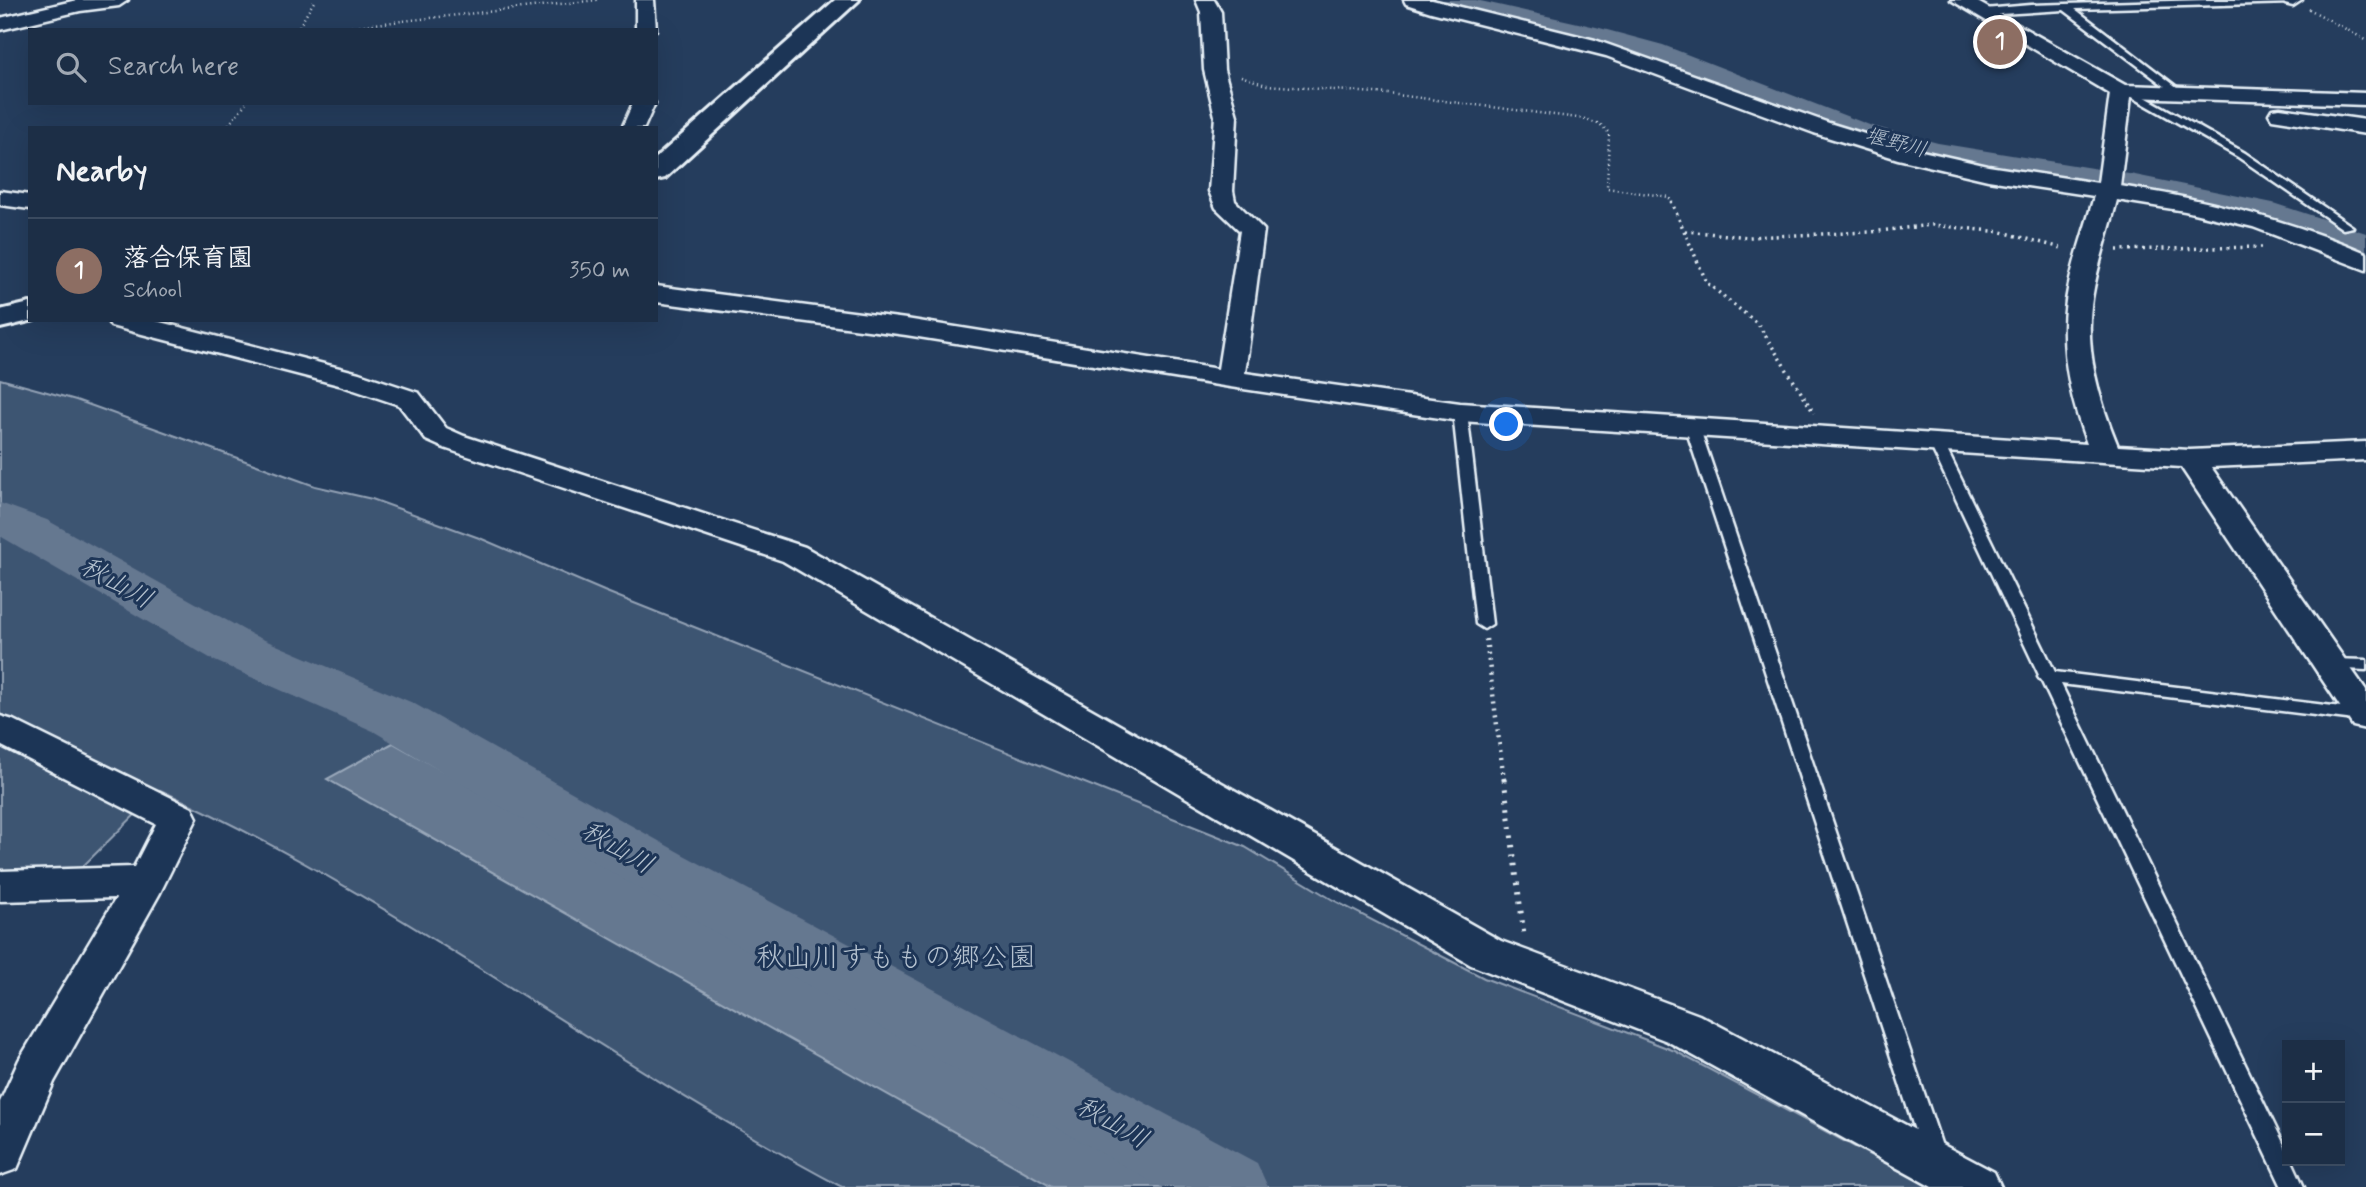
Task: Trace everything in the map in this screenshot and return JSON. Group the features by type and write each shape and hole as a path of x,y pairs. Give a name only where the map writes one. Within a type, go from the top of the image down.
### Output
{"street":[{"path":"0,23 80,5 119,0"},
{"path":"645,0 646,28"},
{"path":"658,170 848,0"},
{"path":"1205,0 1211,12 1214,68 1226,116 1221,191 1224,203 1252,230 1230,379"},
{"path":"1413,0 1612,51 1886,151 1952,166 2110,181 2304,235 2366,262"},
{"path":"1960,0 2126,92 2221,93 2366,100"},
{"path":"2106,454 2087,405 2077,344 2079,300 2110,181 2126,92"},
{"path":"2221,93 2278,114 2366,127"},
{"path":"634,126 643,105"},
{"path":"0,198 28,202"},
{"path":"658,294 906,327 1230,379 1460,412 1830,438 2190,459 2366,451"},
{"path":"0,319 28,312"},
{"path":"128,322 349,379 409,400 436,434 454,442 794,554 1486,953 1683,1028 1978,1187"},
{"path":"2190,459 2365,716"},
{"path":"0,729 178,818 146,882 36,1074 0,1154"},
{"path":"0,886 146,882"}],"lane":[{"path":"1984,12 2293,0"},
{"path":"2066,7 2178,93"},
{"path":"2126,92 2200,128 2294,188 2347,227"},
{"path":"1460,412 1484,624"},
{"path":"1693,429 1937,1165"},
{"path":"1937,444 2292,1187"},
{"path":"2330,664 2366,666"},
{"path":"2046,677 2365,716"}],"path":[{"path":"298,28 315,0"},
{"path":"338,28 597,0"},
{"path":"2293,0 2366,40"},
{"path":"2357,34 2366,34"},
{"path":"1214,68 1266,85 1389,94 1586,119 1600,124 1609,134 1607,188 1669,197 1707,283 1758,324 1830,438"},
{"path":"228,126 244,105"},
{"path":"1684,230 1749,237 1870,232 1932,225 2002,232 2091,253 2264,247"},
{"path":"1484,624 1528,970"}],"green space":[{"name":"秋山川すももの郷公園","path":"0,379 76,400 315,486 372,499 482,539 604,591 1245,847 1333,900 1484,978 1675,1051 1930,1187 842,1187 671,1088 335,881 249,833 160,790 74,875 0,878"}],"shaded area":[{"path":"393,743 1190,1187 1052,1187 327,779"}],"waterway":[{"name":"堰野川","path":"1436,0 1596,36 1652,52 1860,133 1937,153 2135,186 2273,214 2366,246"},
{"name":"秋山川","path":"0,518 29,531 234,648 393,717 660,871 1230,1187"}],"place":[{"name":"落合保育園","path":"2000,42"}]}
